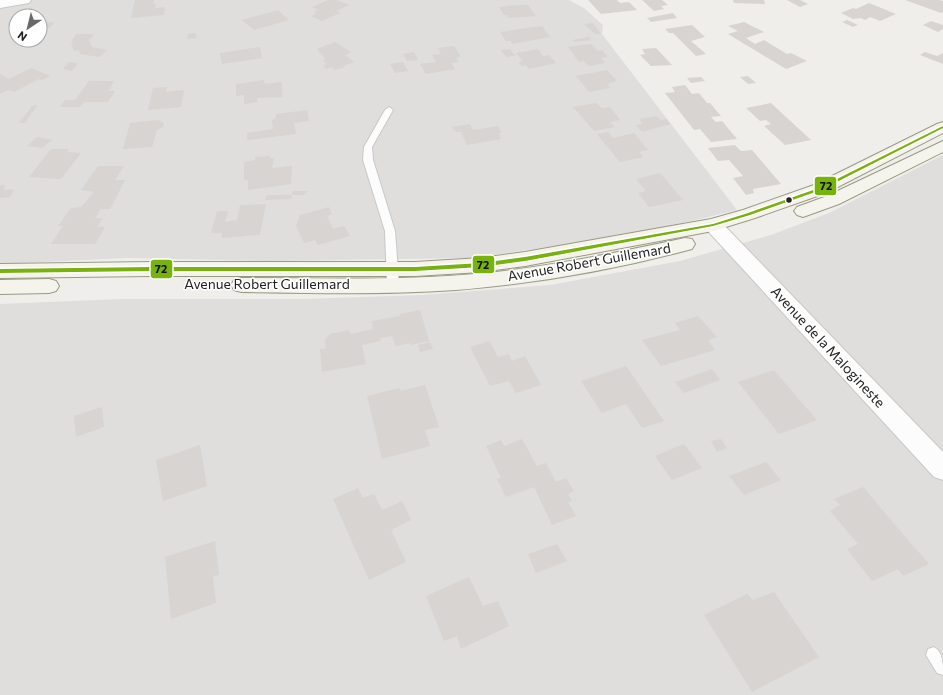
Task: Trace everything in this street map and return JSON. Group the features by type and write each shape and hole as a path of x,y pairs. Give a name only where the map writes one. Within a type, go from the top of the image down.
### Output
{"main road":[{"name":"Avenue Robert Guillemard","path":"718,231 820,189 943,127"},
{"name":"Avenue Robert Guillemard","path":"0,271 151,269 485,280 526,275 592,264 718,231 777,221 833,200 943,146"},
{"name":"Avenue Robert Guillemard","path":"0,287 392,277"}],"street":[{"path":"0,4 25,0"},
{"name":"Avenue de la Malogineste","path":"718,231 943,470"}],"lane":[{"path":"389,110 368,147 368,160 390,231 392,277"}],"shaded area":[{"path":"0,0 569,0 584,8 603,25 602,34 737,210 629,236 470,258 271,261 127,258 0,264"},
{"path":"943,155 943,695 0,695 0,304 121,299 303,299 422,295 550,285 680,261 771,235 829,213"}],"building":[{"path":"135,0 154,0 153,4 156,4 155,8 165,7 164,15 131,18"},
{"path":"328,0 336,0 349,5 336,11 340,13 322,21 311,16 317,13 314,12 318,10 312,7"},
{"path":"588,0 617,0 620,3 629,2 637,10 601,14"},
{"path":"642,0 662,0 668,5 661,6 664,9 654,11"},
{"path":"733,0 764,0 765,4 734,3"},
{"path":"787,0 800,0 808,4 800,7"},
{"path":"905,0 943,1 943,12 941,13"},
{"path":"869,3 896,14 880,21 870,17 865,20 861,18 853,19 841,13 853,8 856,9"},
{"path":"528,5 536,16 509,18 507,15 504,15 499,7"},
{"path":"278,10 289,20 254,30 242,20"},
{"path":"673,13 677,18 651,22 647,18"},
{"path":"847,20 858,25 853,27 842,22"},
{"path":"931,21 943,25 943,29 938,32 923,25"},
{"path":"48,22 54,22 50,28 48,28"},
{"path":"744,22 764,32 746,38 755,44 764,40 787,54 791,53 807,61 786,69 728,34 738,31 728,26"},
{"path":"593,23 601,34 595,34 584,24"},
{"path":"692,25 705,37 691,41 706,54 696,56 673,33 669,33 665,29"},
{"path":"542,26 550,37 512,44 511,41 506,41 500,32"},
{"path":"195,33 197,38 187,39 188,34"},
{"path":"76,34 94,34 89,40 92,47 107,50 99,57 80,54 79,50 74,51 71,44 73,43 72,40"},
{"path":"589,37 591,40 575,42 573,40"},
{"path":"335,42 351,52 345,55 354,62 335,70 331,67 327,69 323,66 327,64 323,60 326,59 317,49"},
{"path":"591,44 598,51 602,50 608,57 601,58 605,63 589,66 584,61 579,62 568,47"},
{"path":"454,46 461,57 456,58 459,62 451,63 455,69 426,74 420,64 436,62 432,55 441,54 438,48"},
{"path":"260,47 262,58 222,64 220,53"},
{"path":"656,48 672,65 651,66 640,55 645,54 642,49"},
{"path":"510,49 515,56 506,57 501,50"},
{"path":"538,49 543,56 549,55 556,63 529,69 526,65 521,66 519,62 523,61 516,53"},
{"path":"414,52 418,60 407,61 403,54"},
{"path":"925,52 937,56 943,53 943,64 920,55"},
{"path":"69,62 78,63 72,71 63,69"},
{"path":"403,62 408,71 395,73 390,64"},
{"path":"31,68 50,76 42,80 39,79 14,92 9,90 0,94 0,74 9,79"},
{"path":"607,70 617,81 607,84 610,88 589,92 576,76"},
{"path":"748,76 756,83 748,84 740,77"},
{"path":"701,77 705,81 691,83 687,78"},
{"path":"264,80 265,84 282,82 282,97 257,98 257,102 244,104 244,95 236,96 236,84"},
{"path":"89,81 114,81 109,91 115,91 108,102 84,102 80,107 60,107 65,100 75,100"},
{"path":"685,85 692,94 699,93 707,103 710,103 721,116 711,117 716,122 722,121 737,139 711,142 700,129 694,130 665,93 675,92 672,87"},
{"path":"167,87 166,92 184,90 181,107 148,110 153,88"},
{"path":"596,103 602,108 610,107 620,120 610,122 615,127 594,131 573,107"},
{"path":"771,103 811,140 785,145 764,126 771,124 766,120 760,121 746,108"},
{"path":"37,105 25,123 19,123 32,106"},
{"path":"307,110 309,121 294,123 296,134 247,140 247,133 273,129 272,120 275,119 276,114"},
{"path":"657,116 661,120 666,119 671,124 642,132 636,125 643,124 639,119"},
{"path":"158,120 164,123 163,127 157,130 152,147 123,149 130,123"},
{"path":"470,124 473,130 498,126 502,133 499,133 501,139 467,145 461,132 456,132 452,127"},
{"path":"608,132 613,138 634,133 648,150 639,152 643,157 620,162 597,134"},
{"path":"37,137 52,140 42,148 27,146"},
{"path":"735,145 741,151 752,150 781,184 753,189 754,193 746,195 733,178 743,176 729,160 718,161 708,148"},
{"path":"51,149 69,149 67,152 81,153 61,179 29,177"},
{"path":"270,156 270,158 274,158 272,168 292,166 291,184 248,190 248,180 244,180 244,162 255,160 255,157"},
{"path":"98,166 124,166 115,180 125,180 110,209 101,209 95,218 103,218 97,227 105,227 95,244 51,244 63,226 58,226 71,208 81,207 94,192 81,190"},
{"path":"660,173 683,200 649,207 638,193 646,191 636,179"},
{"path":"0,185 5,185 4,190 14,189 10,197 0,198"},
{"path":"293,191 307,191 304,195 292,195"},
{"path":"267,195 292,195 291,199 265,200"},
{"path":"266,204 260,235 222,238 222,233 211,233 217,211 228,211 225,222 237,220 240,205"},
{"path":"329,207 332,214 327,216 333,229 344,226 350,236 318,245 315,240 304,243 296,226 300,215"},
{"path":"420,310 429,341 396,346 392,336 380,338 381,341 362,345 366,364 322,372 320,349 326,348 325,340 330,334 349,330 351,334 373,329 372,321 400,316 400,314"},
{"path":"698,316 717,337 708,340 715,350 661,366 642,340 680,330 675,323"},
{"path":"489,341 498,357 509,354 512,361 525,356 541,385 516,393 509,381 490,386 470,347"},
{"path":"430,342 433,349 420,352 418,345"},
{"path":"626,366 664,421 642,428 626,404 602,413 581,381"},
{"path":"712,369 720,380 684,393 675,382"},
{"path":"774,370 817,420 779,434 738,382"},
{"path":"425,385 439,427 425,430 430,446 382,459 367,396 399,388 401,391"},
{"path":"102,407 104,427 76,437 74,416"},
{"path":"522,439 537,466 546,463 556,482 566,478 574,491 568,494 572,501 568,502 576,516 552,525 534,487 506,497 497,479 501,478 486,446 501,440 504,446"},
{"path":"721,439 727,448 717,452 711,441"},
{"path":"684,444 702,468 672,480 655,456"},
{"path":"200,445 207,486 163,501 156,460"},
{"path":"766,462 781,480 744,495 729,476"},
{"path":"863,487 929,564 903,576 898,569 872,581 847,549 858,544 830,511 840,505 834,499"},
{"path":"358,488 363,498 374,494 382,510 402,501 411,520 391,530 406,562 369,580 333,499"},
{"path":"215,541 219,575 213,576 216,603 171,619 165,557"},
{"path":"557,544 567,561 536,573 528,554"},
{"path":"469,577 483,606 498,601 509,626 461,649 457,636 444,641 426,596"},
{"path":"774,592 819,657 752,692 704,615 747,594 753,600"}],"transit line":[{"name":"72","path":"0,271 151,269 415,269 481,265 525,259 713,225 749,214 820,189 943,127"}]}
